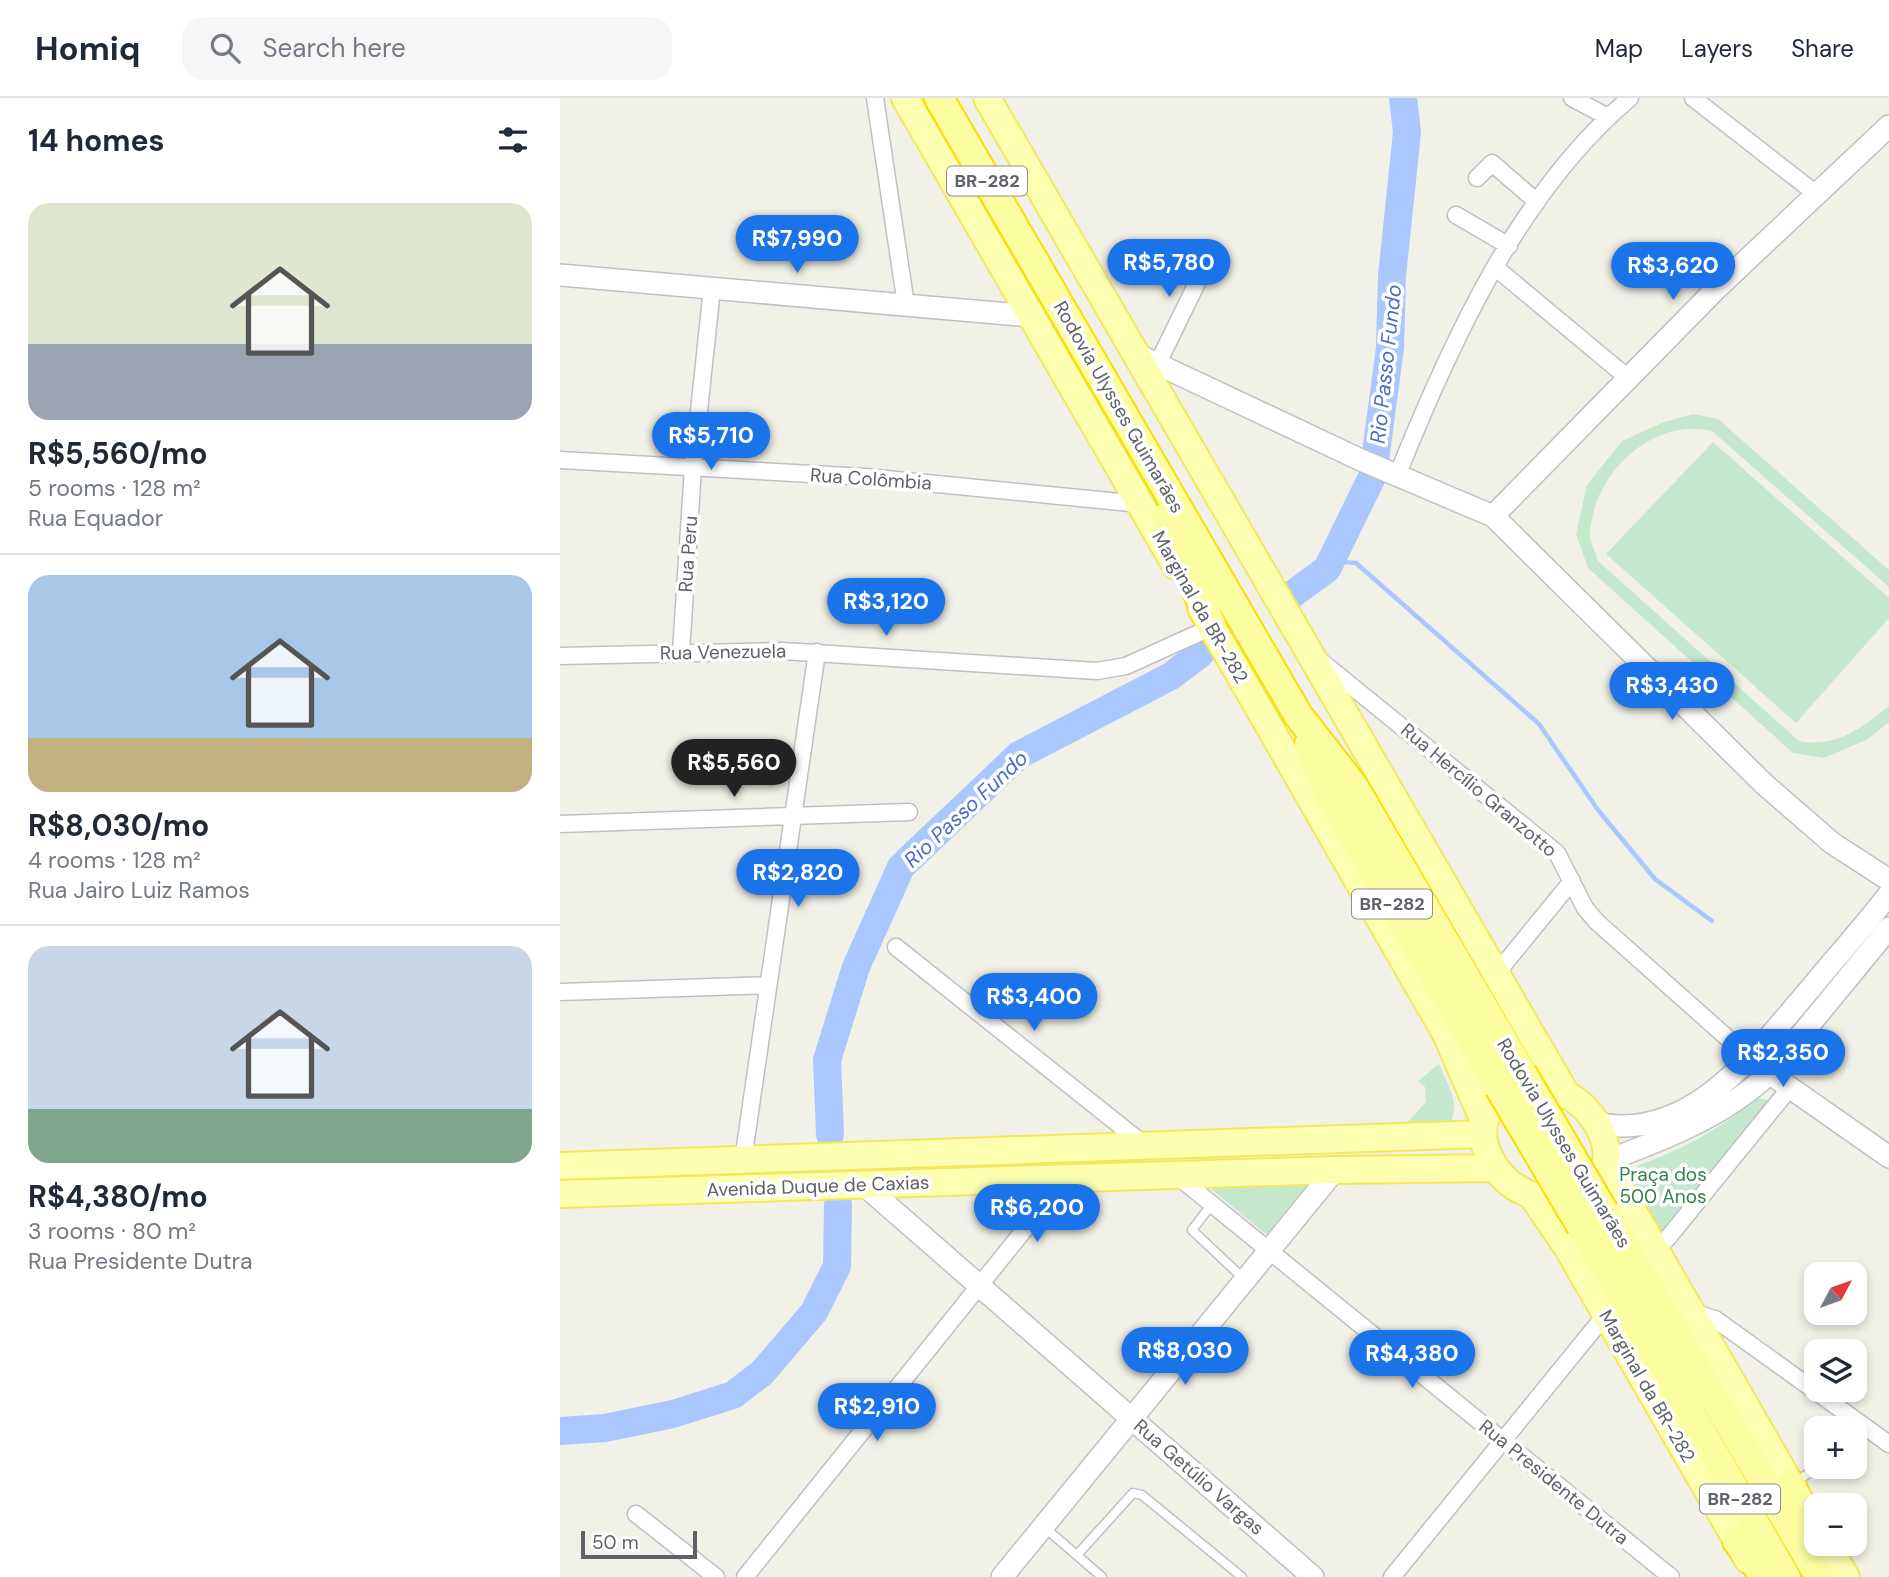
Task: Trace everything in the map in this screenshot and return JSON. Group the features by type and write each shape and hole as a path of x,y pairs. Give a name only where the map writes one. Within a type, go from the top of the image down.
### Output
{"highway":[{"name":"Rodovia Ulysses Guimarães","path":"939,98 1298,715 1354,787 1511,1080 1592,1219 1786,1577"},
{"path":"1123,414 1212,627"},
{"name":"Rodovia Ulysses Guimarães","path":"1592,1219 1822,1577"},
{"path":"1791,1484 1822,1577"},
{"path":"1737,1541 1766,1577"}],"main road":[{"name":"Marginal da BR-282","path":"905,98 1446,1034 1483,1128"},
{"path":"987,98 1147,360 1309,652 1566,1094 1595,1123 1608,1149 1608,1163 1602,1175 1581,1192 1555,1199 1533,1197 1518,1190 1496,1168 1485,1151 1483,1128 1492,1105 1512,1091 1545,1089 1566,1094"},
{"name":"Avenida Duque de Caxias","path":"560,1166 1141,1146 1483,1128"},
{"path":"1608,1163 1804,1507"},
{"name":"Avenida Duque de Caxias","path":"560,1194 1335,1170 1496,1168"},
{"name":"Marginal da BR-282","path":"1533,1197 1567,1247 1757,1577"},
{"path":"1833,1556 1846,1577"}],"street":[{"path":"875,98 906,305"},
{"path":"1572,98 1608,117"},
{"path":"1391,474 1509,246 1537,202 1608,117 1630,98"},
{"path":"1693,98 1815,193"},
{"path":"1493,516 1815,193 1889,126"},
{"path":"1477,178 1492,163 1537,202"},
{"path":"1456,215 1509,246"},
{"path":"1213,250 1147,360 1391,474 1493,516 1765,784 1832,843 1889,880"},
{"path":"1496,268 1628,378"},
{"path":"560,275 1031,316"},
{"name":"Rua Peru","path":"681,652 693,468 712,288"},
{"name":"Rua Colômbia","path":"560,460 866,477 1140,503"},
{"name":"Rua Venezuela","path":"560,656 681,652 817,652 1110,670 1126,666 1212,627"},
{"path":"743,1160 817,652"},
{"name":"Rua Hercílio Granzotto","path":"1309,652 1557,853 1586,908 1597,922 1751,1059 1789,1089 1889,1157"},
{"path":"560,824 909,812"},
{"path":"1496,974 1572,881"},
{"path":"1595,1123 1617,1128 1637,1126 1679,1113 1718,1088 1751,1059 1889,894"},
{"path":"1608,1163 1698,1125 1748,1093 1769,1074 1889,928"},
{"path":"896,947 1137,1139 1141,1146"},
{"path":"560,992 768,985"},
{"path":"1667,1239 1789,1089"},
{"path":"1002,1577 1335,1170"},
{"name":"Rua Presidente Dutra","path":"1176,1175 1671,1577"},
{"path":"745,1577 1066,1178"},
{"name":"Rua Getúlio Vargas","path":"863,1185 1313,1577"},
{"path":"1691,1312 1715,1320 1838,1416"},
{"path":"1392,1577 1606,1314"},
{"path":"1867,1436 1889,1444"},
{"path":"636,1514 716,1577"}],"lane":[{"path":"1212,1204 1192,1230 1245,1280"},
{"path":"1791,1484 1804,1476"},
{"path":"1077,1555 1133,1493 1142,1495 1242,1577"},
{"path":"1044,1527 1102,1577"}],"green space":[{"path":"1693,414 1718,419 1889,570 1889,587 1712,431 1692,429 1672,431 1654,438 1622,462 1609,478 1599,496 1590,528 1598,561 1799,741 1837,739 1858,729 1889,706 1889,722 1868,739 1824,758 1793,753 1588,568 1576,534 1587,485 1622,441 1664,422"},
{"path":"1713,442 1889,598 1889,618 1796,723 1606,554"},
{"path":"1439,1064 1454,1104 1452,1119 1447,1127 1402,1128 1426,1102 1425,1087 1418,1081"},
{"name":"Praça dos 500 Anos","path":"1755,1098 1770,1100 1658,1236 1632,1191 1637,1166 1699,1138"},
{"path":"1314,1179 1267,1235 1205,1184"}],"waterway":[{"name":"Rio Passo Fundo","path":"1286,599 1327,569 1373,475 1390,348 1392,276 1407,132 1403,98"},
{"path":"1327,569 1343,562 1356,563 1539,724 1598,810 1655,879 1712,921"},
{"name":"Rio Passo Fundo","path":"830,1134 827,1060 856,967 901,867 1019,755 1171,676 1200,654"},
{"name":"Rio Passo Fundo","path":"560,1431 605,1428 673,1414 733,1395 762,1373 814,1312 837,1266 838,1205"}]}
